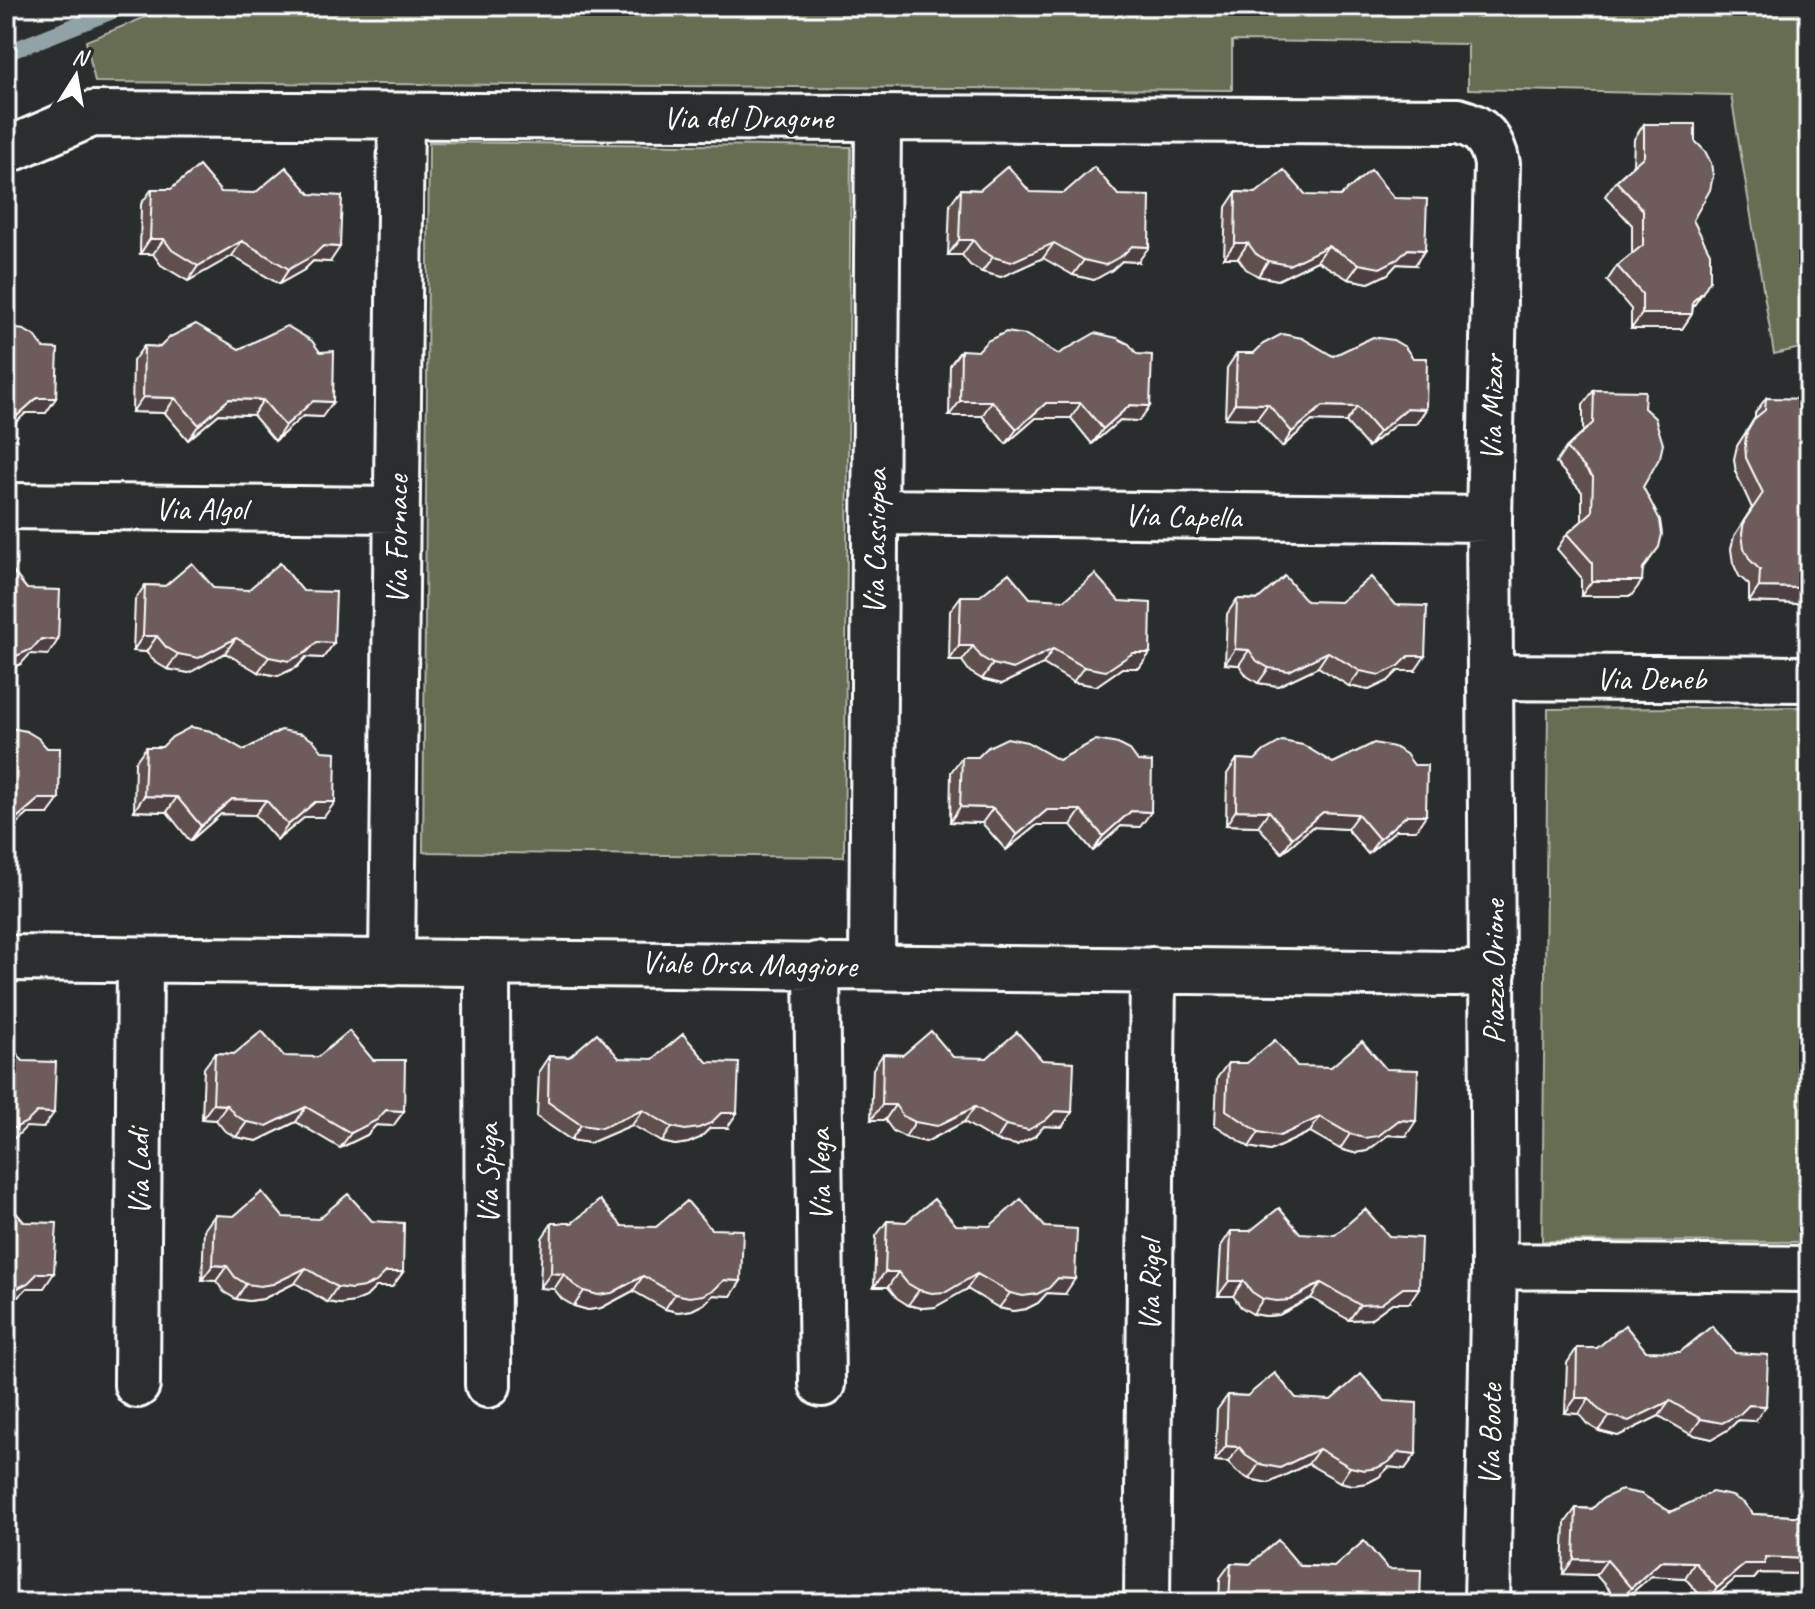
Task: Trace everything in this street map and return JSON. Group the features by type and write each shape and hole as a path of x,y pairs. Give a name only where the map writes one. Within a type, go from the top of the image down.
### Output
{"street":[{"name":"Via del Dragone","path":"6,151 92,114 1458,121 1482,131 1490,141"},
{"name":"Via Fornace","path":"392,963 401,116"},
{"name":"Via Cassiopea","path":"872,966 878,118"},
{"name":"Via Mizar","path":"1490,141 1497,164 1489,519 1492,677"},
{"name":"Via Algol","path":"6,506 397,510"},
{"name":"Via Capella","path":"876,512 1489,519"},
{"name":"Via Deneb","path":"1492,677 1809,679"},
{"name":"Piazza Orione","path":"1492,677 1494,1266"},
{"name":"Viale Orsa Maggiore","path":"6,958 1493,972"},
{"name":"Via Ladi","path":"137,1385 140,960"},
{"name":"Via Spiga","path":"487,963 488,1385"},
{"name":"Via Vega","path":"817,965 822,1384"},
{"name":"Via Rigel","path":"1147,1603 1153,970"},
{"path":"1494,1266 1809,1269"},
{"name":"Via Boote","path":"1487,1603 1494,1266"}],"green space":[{"path":"173,6 1809,6 1809,346 1774,354 1731,95 1468,89 1468,44 1232,41 1232,90 95,82 86,41"},
{"path":"429,142 851,147 844,857 423,852"},
{"path":"1809,707 1809,1242 1542,1241 1548,709"}],"building":[{"path":"1644,124 1695,124 1695,141 1711,163 1713,176 1710,190 1693,220 1710,253 1710,280 1693,301 1692,314 1642,314 1642,294 1617,266 1643,245 1643,210 1616,181 1644,156"},
{"path":"199,166 221,192 255,193 286,167 310,194 342,196 340,247 323,246 314,255 289,269 242,241 198,266 172,250 164,239 150,239 152,189 171,189"},
{"path":"1008,166 1030,192 1064,193 1094,167 1118,195 1150,196 1149,247 1132,246 1105,265 1084,260 1054,243 1011,262 993,257 981,250 973,240 959,240 961,189 980,190"},
{"path":"1284,170 1306,195 1340,196 1371,170 1394,198 1427,199 1425,250 1408,249 1398,259 1380,268 1359,264 1328,246 1289,265 1268,261 1256,254 1248,243 1235,243 1236,192 1256,193"},
{"path":"196,324 239,349 287,326 312,341 320,352 334,351 333,402 313,401 285,426 263,400 229,399 199,425 175,398 143,397 144,346 160,347 170,337"},
{"path":"6,328 24,330 36,337 44,348 58,349 56,398 37,398 10,422 6,418"},
{"path":"1006,332 1026,335 1058,354 1095,333 1129,344 1137,354 1152,355 1150,406 1130,405 1103,429 1081,403 1046,403 1017,429 992,401 960,401 961,350 978,351 987,341"},
{"path":"1282,334 1302,338 1333,356 1373,337 1393,340 1405,347 1413,358 1427,358 1426,409 1407,408 1379,432 1357,407 1323,406 1292,432 1268,404 1235,403 1237,353 1254,353"},
{"path":"1594,390 1645,391 1644,408 1655,418 1663,444 1660,457 1643,487 1660,520 1662,534 1659,547 1643,568 1642,581 1592,581 1592,562 1567,534 1592,512 1593,477 1566,448 1593,423"},
{"path":"1766,398 1809,399 1809,588 1759,587 1760,570 1744,548 1744,521 1763,493 1746,458 1745,444 1747,431 1754,419 1765,410"},
{"path":"6,563 27,589 60,590 58,640 41,639 32,649 12,658 6,657"},
{"path":"192,563 214,588 248,590 280,563 303,591 336,592 334,643 317,642 307,652 289,661 269,657 236,638 199,658 178,654 166,647 157,636 143,636 145,585 165,586"},
{"path":"1009,573 1030,598 1065,600 1095,574 1119,601 1151,603 1150,653 1133,653 1106,671 1084,667 1053,649 1013,669 993,664 981,657 973,646 959,646 961,596 980,596"},
{"path":"1285,576 1306,601 1340,602 1371,577 1395,605 1427,606 1425,656 1409,656 1399,666 1380,675 1360,671 1328,652 1289,671 1269,668 1257,661 1249,650 1235,649 1237,599 1257,600"},
{"path":"6,727 26,731 47,748 60,748 59,799 39,799 12,822 6,816"},
{"path":"191,727 211,731 244,750 281,730 302,734 314,741 322,751 336,752 335,802 315,802 288,825 266,800 232,799 201,826 177,797 144,796 146,747 162,747 172,737"},
{"path":"1007,738 1027,742 1059,760 1096,740 1130,750 1138,761 1152,762 1151,812 1131,811 1103,836 1081,810 1047,810 1017,835 993,808 960,807 962,757 978,757 988,747"},
{"path":"1282,741 1303,745 1333,763 1374,743 1394,747 1406,754 1414,765 1427,765 1426,815 1407,815 1379,839 1358,814 1323,812 1292,838 1269,811 1236,810 1237,759 1255,760"},
{"path":"262,1031 284,1056 318,1057 349,1031 373,1060 405,1060 404,1111 386,1110 377,1120 351,1133 306,1107 267,1126 247,1122 235,1115 227,1105 213,1104 215,1053 234,1054"},
{"path":"931,1031 953,1057 987,1058 1017,1032 1042,1060 1074,1062 1072,1112 1055,1111 1028,1130 1006,1125 975,1107 937,1126 903,1116 895,1105 882,1105 883,1054 903,1055"},
{"path":"597,1033 619,1058 653,1059 683,1034 707,1062 739,1063 737,1113 721,1113 711,1123 685,1130 672,1127 643,1110 601,1128 581,1125 548,1102 549,1056 569,1057"},
{"path":"1275,1040 1297,1066 1331,1067 1362,1041 1386,1069 1418,1070 1416,1121 1399,1120 1378,1136 1364,1138 1350,1134 1320,1117 1280,1136 1259,1132 1226,1110 1228,1063 1247,1063"},
{"path":"6,1041 23,1061 56,1062 54,1113 37,1112 27,1122 6,1132"},
{"path":"262,1192 283,1217 318,1219 348,1194 372,1221 404,1223 403,1272 386,1272 376,1282 351,1289 337,1287 306,1268 273,1284 260,1286 246,1284 235,1277 227,1266 213,1265 215,1215 234,1216"},
{"path":"934,1199 956,1225 990,1226 1021,1199 1045,1227 1077,1229 1075,1279 1058,1278 1049,1288 1023,1296 1010,1293 977,1274 946,1292 932,1293 907,1283 898,1272 885,1272 887,1221 906,1222"},
{"path":"600,1200 622,1226 656,1227 687,1201 711,1229 743,1230 741,1281 724,1280 703,1295 689,1297 675,1294 643,1276 612,1293 598,1295 584,1291 564,1274 551,1273 552,1223 572,1223"},
{"path":"6,1201 24,1222 57,1223 54,1273 38,1273 28,1283 6,1290"},
{"path":"1279,1208 1300,1233 1335,1235 1365,1209 1389,1236 1421,1238 1419,1288 1403,1288 1381,1304 1360,1305 1321,1283 1290,1300 1277,1301 1263,1299 1243,1281 1229,1281 1231,1231 1250,1231"},
{"path":"1625,1325 1646,1351 1680,1352 1712,1326 1735,1353 1768,1355 1766,1406 1749,1405 1740,1414 1722,1423 1701,1419 1670,1401 1629,1421 1610,1416 1598,1409 1589,1398 1576,1398 1577,1348 1597,1348"},
{"path":"1275,1373 1296,1398 1331,1400 1361,1374 1385,1401 1417,1403 1416,1454 1399,1452 1389,1462 1364,1470 1350,1467 1319,1449 1280,1468 1259,1464 1239,1447 1226,1446 1228,1395 1247,1396"},
{"path":"1621,1490 1641,1494 1671,1512 1712,1492 1732,1496 1744,1503 1753,1514 1809,1517 1809,1559 1765,1557 1765,1564 1745,1564 1717,1588 1695,1562 1661,1561 1631,1588 1607,1560 1574,1559 1576,1508 1592,1509 1602,1499"},
{"path":"1278,1540 1300,1566 1334,1567 1364,1541 1388,1569 1421,1570 1420,1603 1229,1603 1231,1563 1250,1564"}],"waterway":[{"path":"6,53 125,6"}]}
